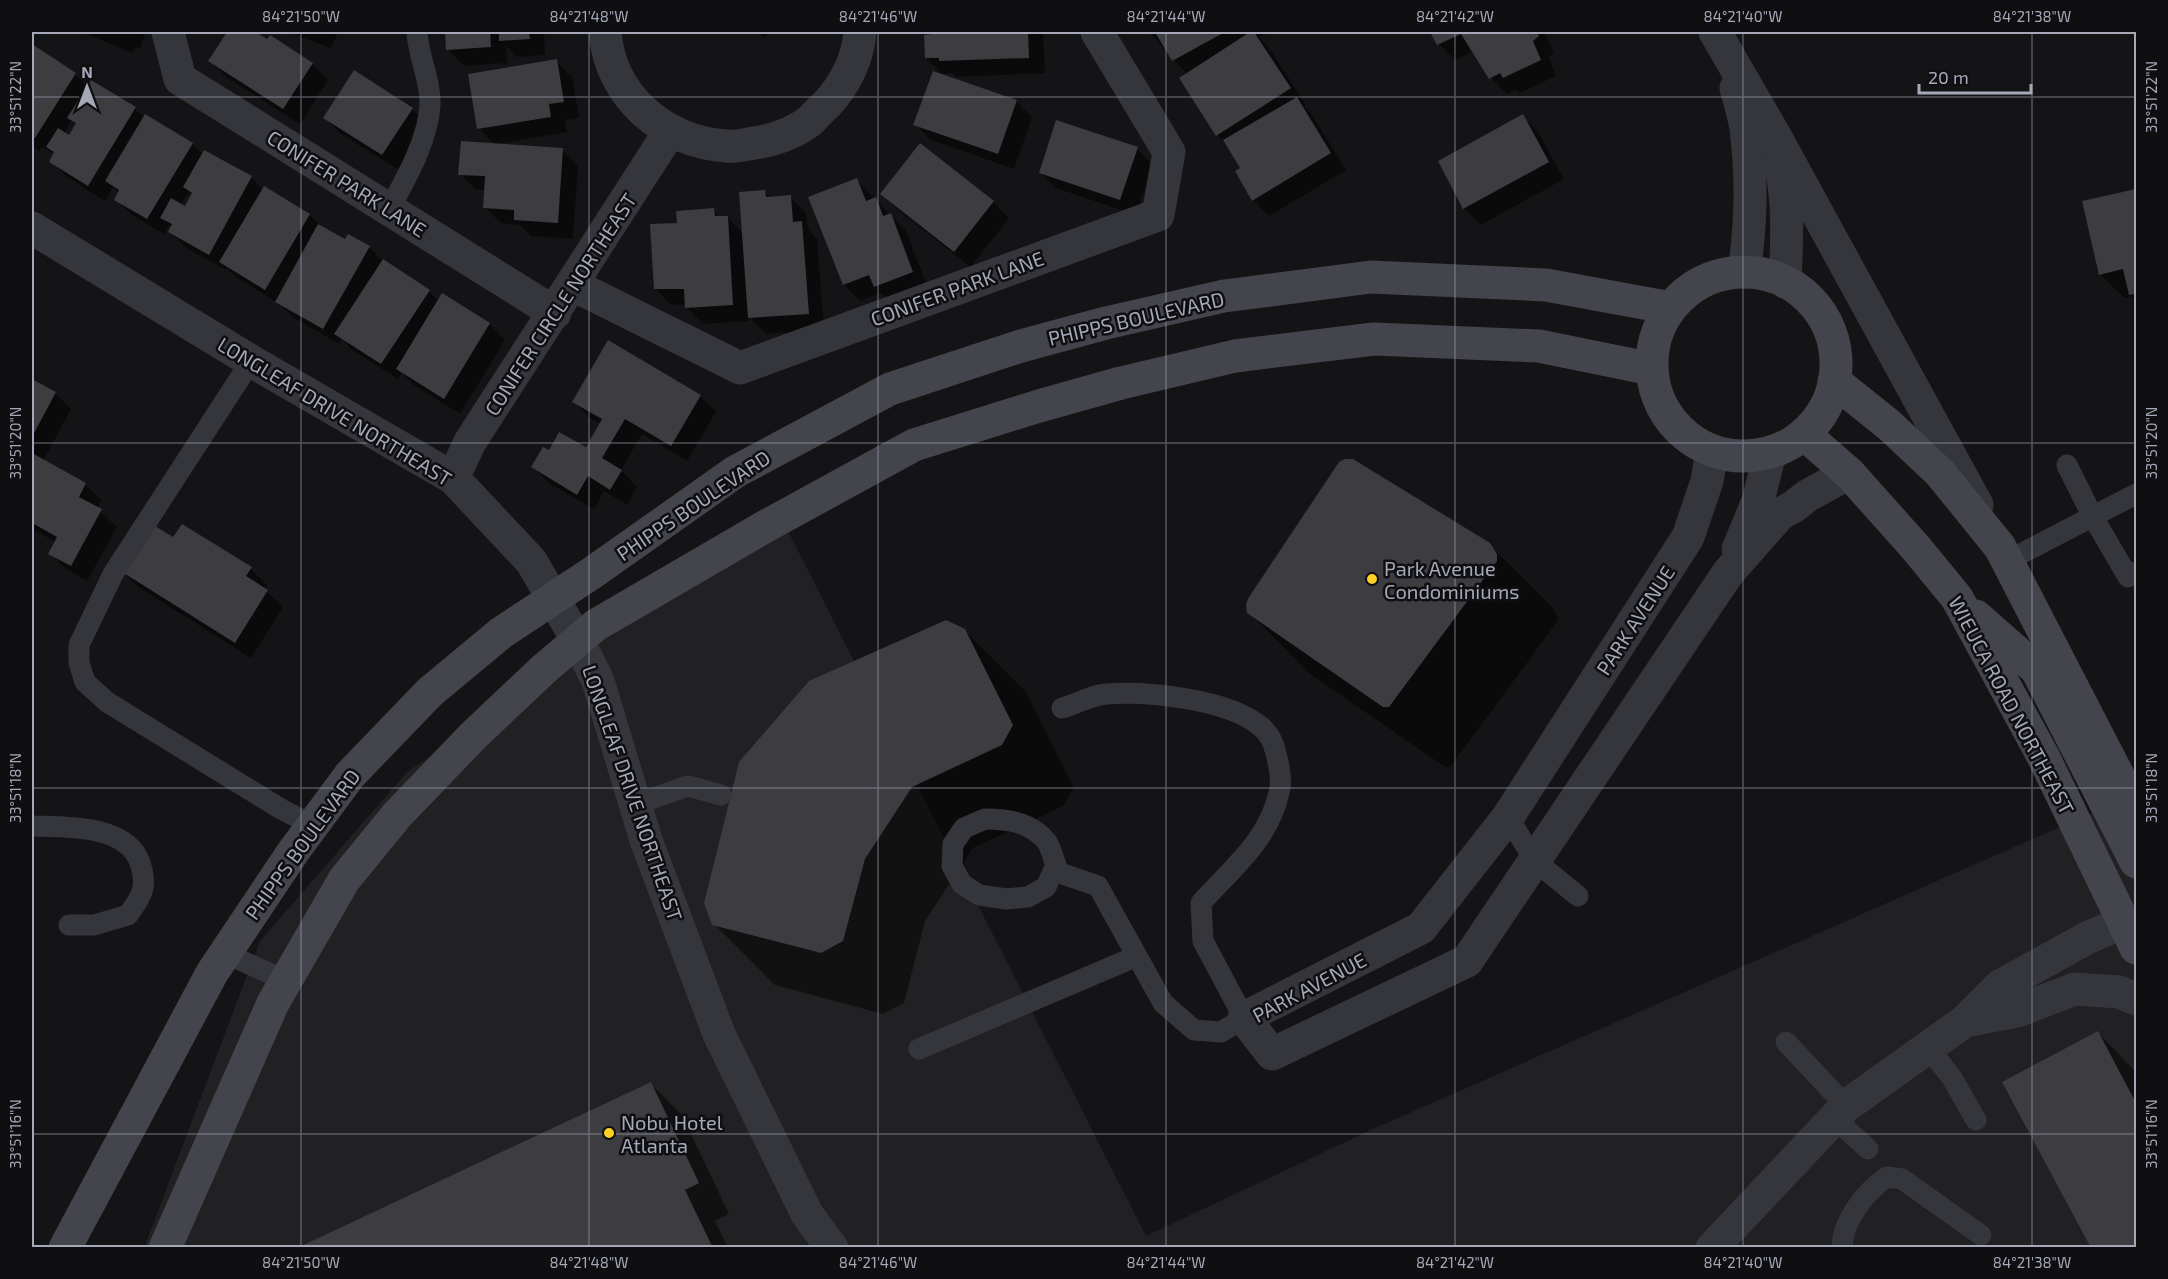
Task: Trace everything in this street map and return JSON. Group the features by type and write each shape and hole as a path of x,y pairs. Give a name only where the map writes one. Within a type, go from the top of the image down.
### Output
{"main road":[{"path":"1733,272 1744,272 1765,274 1785,282 1794,285 1818,307 1833,335 1837,364 1832,393 1819,419 1797,440 1770,453 1741,457 1712,451 1686,437 1666,415 1654,388 1651,356 1659,326 1677,300 1702,281 1733,272"},
{"name":"PHIPPS BOULEVARD","path":"65,1248 212,973 312,825 351,775 430,692 501,633 592,573 735,472 890,389 1021,346 1106,323 1224,296 1371,277 1546,285 1671,308"},
{"path":"165,1248 273,1003 344,880 397,815 482,728 545,668 596,625 766,526 914,445 1121,382 1235,356 1374,339 1539,346 1652,369"},
{"path":"1834,381 1889,425 1940,473 2003,554 2136,810"},
{"name":"WIEUCA ROAD NORTHEAST","path":"1803,434 1849,473 1957,598 2044,758 2132,932"},
{"path":"1957,598 2037,670 2136,862"}],"street":[{"name":"CONIFER PARK LANE","path":"168,32 180,79 555,313"},
{"path":"605,32 606,52 618,80 647,116 670,131 705,144 730,147 774,140 809,122 840,90 858,50 860,32"},
{"name":"CONIFER PARK LANE","path":"573,285 740,368 1158,215 1169,152 1097,32"},
{"path":"1722,45 1774,134 2003,554"},
{"path":"1722,45 1746,128 1749,200 1748,248 1744,272"},
{"name":"CONIFER CIRCLE NORTHEAST","path":"453,478 470,442 670,131"},
{"path":"1774,134 1786,197 1788,226 1785,282"},
{"name":"LONGLEAF DRIVE NORTHEAST","path":"32,228 251,361 453,478 531,561 578,641 605,700 646,840 719,1034 807,1214 832,1248"},
{"name":"PARK AVENUE","path":"1712,451 1707,482 1688,537 1508,817 1421,928 1244,1018 1272,1054 1467,961 1728,573 1780,514 1849,473"},
{"name":"PARK AVENUE","path":"1728,573 1758,501 1770,453"},
{"path":"1712,1248 1840,1112 1965,1020 2000,986 2087,938 2132,932"},
{"path":"1965,1020 2018,1011 2075,989 2119,992 2136,999"}],"lane":[{"path":"389,210 412,166 424,133 430,105 417,32"},
{"path":"251,361 113,574 79,645 79,663 85,682 107,702 281,810 312,825"},
{"path":"2067,465 2093,517 2128,577 2136,572"},
{"path":"2003,554 2093,517 2136,494"},
{"path":"1054,871 1098,886 1163,1003 1194,1030 1221,1032 1244,1018 1203,941 1201,903 1255,846 1270,821 1280,792 1281,773 1273,742 1261,726 1238,712 1198,700 1104,694 1062,708"},
{"path":"636,804 687,786 721,795"},
{"path":"1508,817 1534,861 1578,896"},
{"path":"985,819 1008,819 1028,826 1047,843 1056,865 1054,871 1046,887 1028,897 1006,899 979,895 962,884 952,866 953,844 964,828 985,819"},
{"path":"32,826 76,828 110,835 127,843 138,857 145,877 143,891 128,915 94,925 69,925"},
{"path":"225,953 286,981"},
{"path":"919,1049 1137,956"},
{"path":"1786,1042 1868,1149"},
{"path":"1928,1047 1952,1078 1976,1120"},
{"path":"1842,1248 1842,1236 1854,1212 1876,1184 1887,1177 1902,1179 1981,1235"}],"shaded area":[{"path":"787,529 1146,1236 1373,1129 2119,801 2136,829 2136,1247 144,1248 260,941 407,772 597,644"}],"building":[{"path":"227,32 256,32 267,39 270,35 313,63 283,109 208,61"},
{"path":"445,32 490,32 491,47 446,50"},
{"path":"499,32 529,32 530,39 499,41"},
{"path":"941,32 1028,32 1029,58 939,61 939,58 925,58 924,35"},
{"path":"1155,32 1225,32 1172,61"},
{"path":"1250,32 1254,32 1291,88 1216,136 1179,78"},
{"path":"1430,32 1537,32 1539,36 1533,41 1541,60 1503,78 1500,73 1489,79 1461,34 1437,45"},
{"path":"32,44 76,73 35,138 32,136"},
{"path":"557,59 564,102 549,104 551,117 477,129 468,74"},
{"path":"354,70 413,108 382,155 323,118"},
{"path":"933,71 1017,100 998,154 913,125"},
{"path":"91,80 136,107 88,186 49,162 54,152 46,147 58,128 69,135 76,123 67,118"},
{"path":"1297,97 1331,153 1252,201 1235,171 1240,168 1223,140"},
{"path":"145,114 193,143 147,219 114,200 119,190 105,181"},
{"path":"1523,114 1549,162 1463,209 1438,161"},
{"path":"1056,120 1138,147 1120,200 1039,173"},
{"path":"461,141 563,148 558,223 514,220 514,210 483,208 485,176 458,175"},
{"path":"920,143 994,201 954,252 880,194"},
{"path":"204,150 252,176 209,255 168,232 172,224 160,218 171,198 185,206 192,193 183,187"},
{"path":"857,178 866,201 876,197 883,216 891,213 913,272 874,287 869,275 843,285 808,197"},
{"path":"264,186 310,214 265,290 219,262"},
{"path":"2136,189 2136,294 2129,295 2123,269 2099,275 2082,201"},
{"path":"765,190 766,197 791,195 793,222 802,221 809,314 748,318 739,192"},
{"path":"714,208 715,216 728,216 733,305 685,308 684,289 654,289 650,224 677,223 676,211"},
{"path":"318,224 345,239 348,234 370,246 323,329 275,302"},
{"path":"383,259 430,290 381,364 334,334"},
{"path":"442,293 490,323 444,399 396,369"},
{"path":"608,340 701,395 671,446 625,419 602,458 622,470 610,490 588,476 577,495 531,467 543,447 549,450 559,432 586,447 602,419 572,402"},
{"path":"32,379 56,392 32,437"},
{"path":"32,453 86,483 79,497 102,509 71,566 48,554 57,537 32,523"},
{"name":"Park Avenue Condominiums","path":"1353,459 1490,543 1497,554 1497,561 1389,707 1383,707 1247,613 1246,604 1249,597 1339,462"},
{"path":"150,523 173,537 182,524 252,567 246,576 268,590 235,643 119,570"},
{"path":"946,620 965,629 1013,725 1002,745 912,787 865,859 843,941 821,953 712,925 704,903 739,762 809,681"},
{"path":"2098,1031 2136,1103 2136,1248 2091,1248 2002,1082"},
{"name":"Nobu Hotel Atlanta","path":"651,1082 699,1183 685,1190 713,1248 297,1248"}],"place":[{"name":"Park Avenue Condominiums","path":"1372,579"},
{"name":"Nobu Hotel Atlanta","path":"609,1133"}]}
